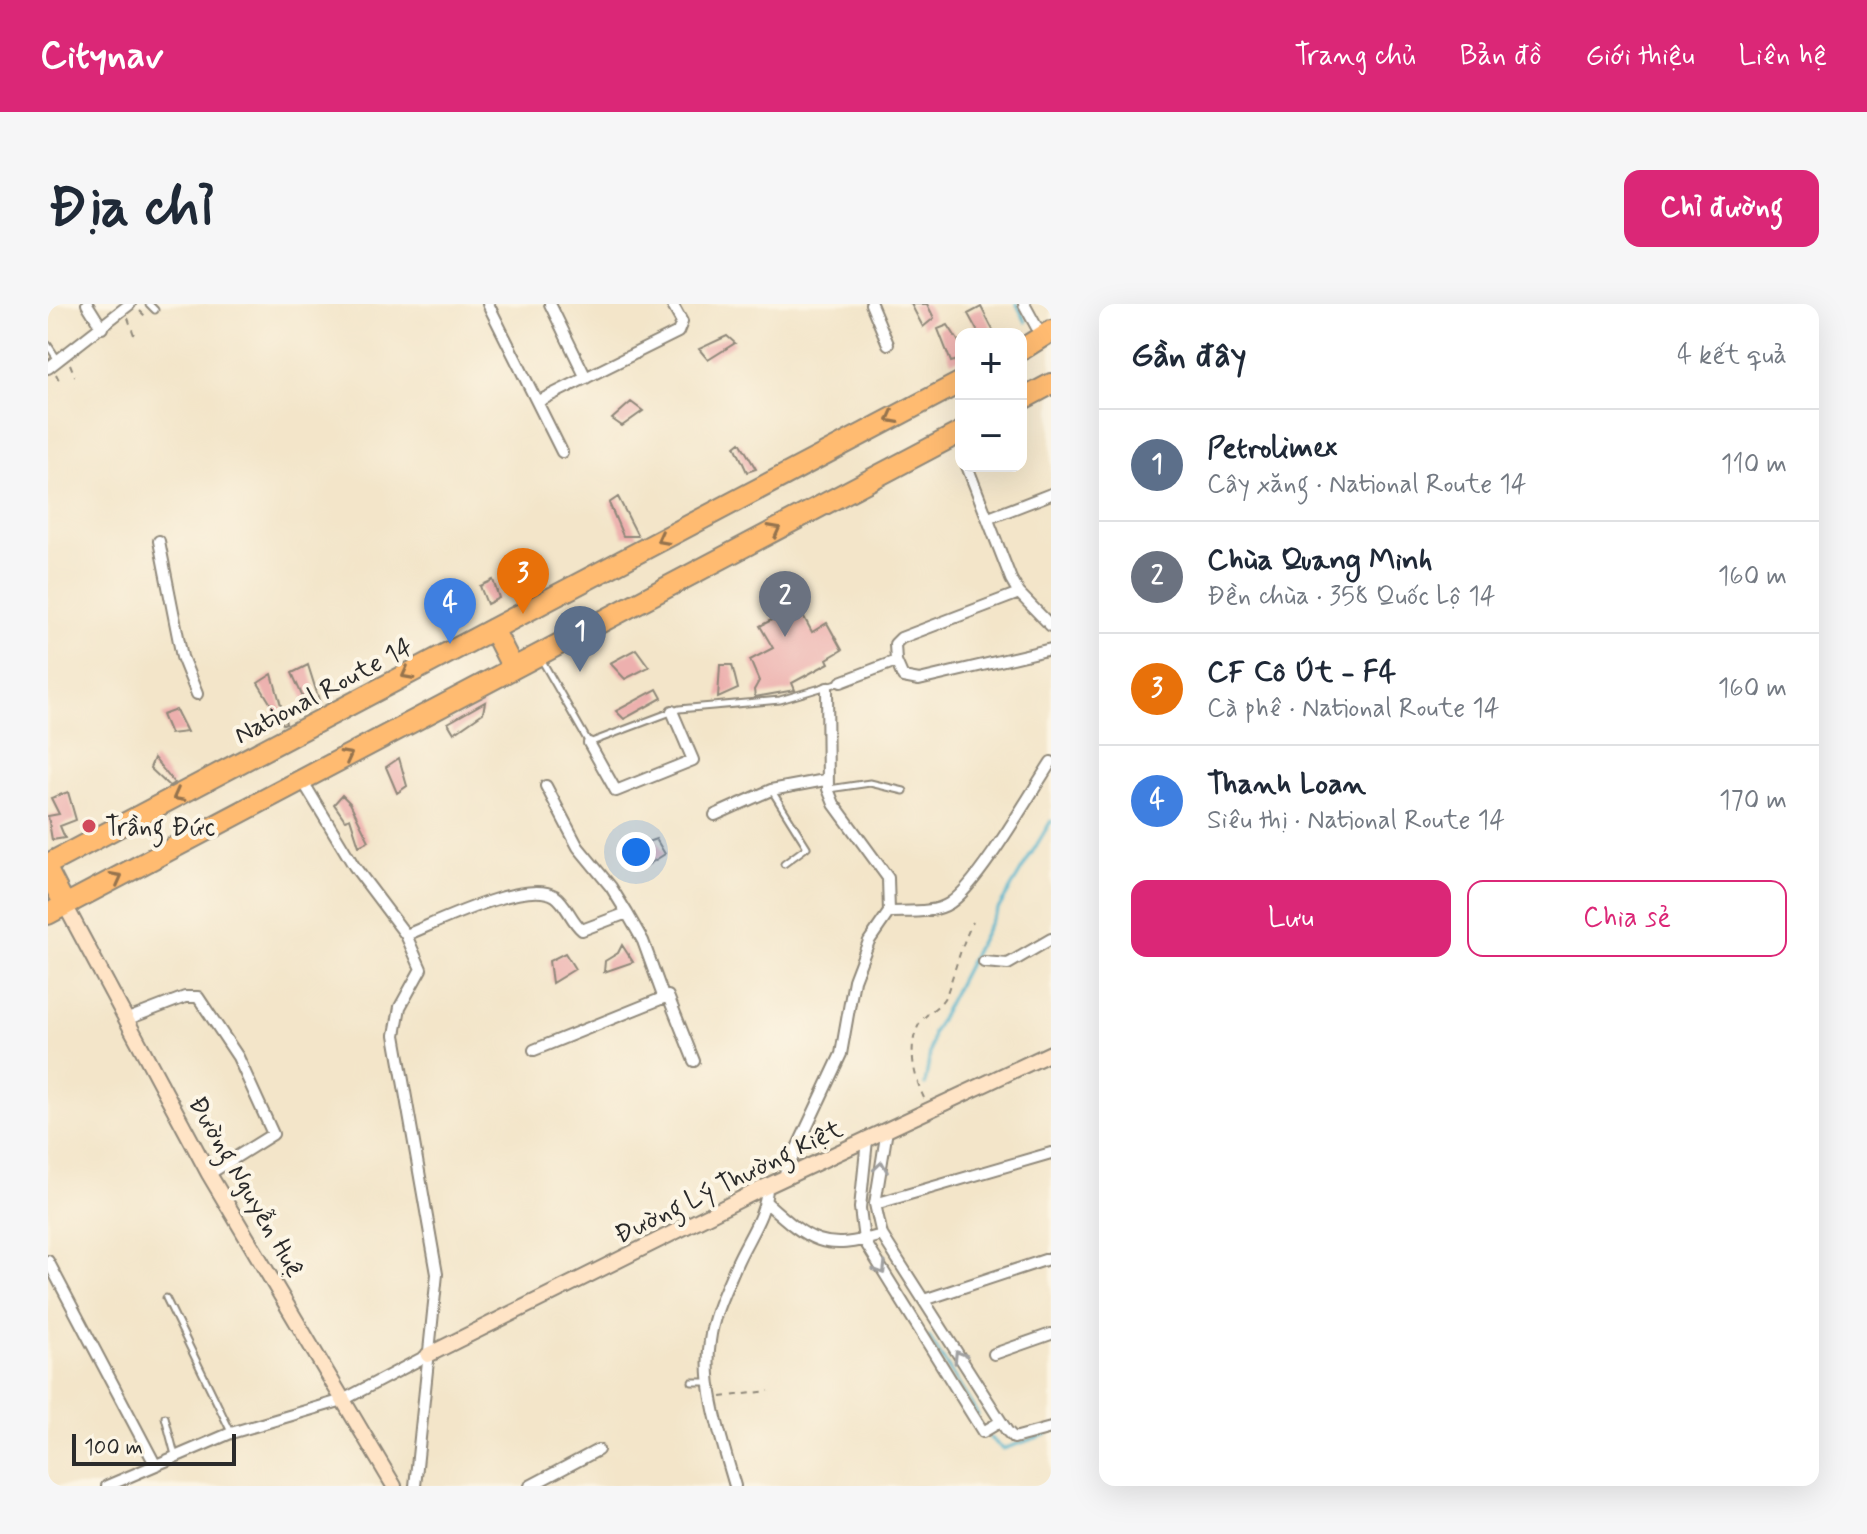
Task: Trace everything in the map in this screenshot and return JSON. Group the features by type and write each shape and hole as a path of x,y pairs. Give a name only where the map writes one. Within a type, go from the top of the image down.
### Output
{"highway":[{"path":"1027,346 1046,334"},
{"path":"1027,397 1051,384"},
{"name":"National Route 14","path":"48,864 955,385"},
{"path":"48,872 57,910 513,668 955,441"},
{"path":"493,629 513,668"}],"street":[{"path":"87,304 102,328"},
{"path":"488,304 562,452"},
{"path":"537,402 678,332 682,322 672,304"},
{"path":"871,304 888,344"},
{"path":"1024,304 1046,334"},
{"path":"551,305 586,378"},
{"path":"48,368 129,306"},
{"path":"970,472 1019,593 1051,626"},
{"path":"989,518 1051,494"},
{"path":"159,541 182,657 197,694"},
{"path":"1019,593 901,638 895,644 896,661 903,677 919,680 1051,649"},
{"path":"841,682 896,661"},
{"path":"782,1180 841,1054 854,980 869,941 889,912 888,878 834,804 826,784 827,688"},
{"path":"589,743 616,791 693,760 672,711"},
{"path":"889,912 924,910 951,903 973,880 1051,762"},
{"path":"302,780 354,866 406,935 421,969 400,1007 395,1035 437,1274 415,1486"},
{"path":"715,815 771,790 826,784"},
{"path":"546,786 578,847 611,887 643,941 663,996"},
{"path":"406,935 532,891 556,897 582,930 627,913"},
{"name":"Đường Nguyễn Huệ","path":"57,910 128,1019 209,1174 394,1486"},
{"path":"984,962 1008,964 1051,939"},
{"path":"534,1050 663,996 671,997 694,1061"},
{"path":"128,1019 185,997 198,997 238,1057 273,1134 209,1174"},
{"name":"Đường Lý Thường Kiệt","path":"428,1355 767,1186 1051,1053"},
{"path":"887,1130 875,1204 882,1235 1000,1422 1014,1438 1051,1428"},
{"path":"867,1140 860,1208 864,1240 983,1432 1000,1422"},
{"path":"875,1204 1051,1153"},
{"path":"735,1486 712,1398 709,1342 716,1314 748,1237 767,1203 767,1186"},
{"path":"767,1203 816,1242 839,1244 882,1235"},
{"path":"924,1300 1051,1258"},
{"path":"48,1261 155,1464"},
{"path":"994,1354 1051,1334"},
{"path":"107,1486 231,1433 343,1400 428,1355"},
{"path":"530,1486 598,1450"}],"lane":[{"path":"149,304 155,310"},
{"path":"48,345 63,358"},
{"path":"539,655 589,743 672,711 780,700 841,682"},
{"path":"826,784 870,783 904,791"},
{"path":"771,790 807,845 806,849 784,864"},
{"path":"166,1298 231,1433"},
{"path":"692,1382 710,1382"},
{"path":"165,1417 175,1456"}],"path":[{"path":"129,306 147,318"},
{"path":"129,306 134,335"},
{"path":"63,358 75,376"},
{"path":"929,1110 913,1061 913,1034 924,1017 941,1006 960,947 973,922"},
{"path":"712,1398 769,1391"}],"building":[{"path":"911,304 927,304 934,318 923,327"},
{"path":"981,307 992,328 976,328 968,314"},
{"path":"948,325 955,336 955,361 951,362 938,329"},
{"path":"727,336 735,343 708,360 699,349"},
{"path":"631,402 643,411 622,426 612,419"},
{"path":"740,442 756,469 747,472 735,446"},
{"path":"618,497 638,536 623,536 609,503"},
{"path":"493,580 499,598 487,604 480,586"},
{"path":"798,606 812,632 827,623 842,650 827,659 829,663 792,683 795,690 755,697 754,690 759,681 750,660 773,648 760,626"},
{"path":"636,649 649,667 625,679 610,663"},
{"path":"308,665 320,703 308,709 292,673"},
{"path":"720,665 732,665 738,689 718,698"},
{"path":"272,674 286,723 283,724 258,683"},
{"path":"657,689 662,698 624,719 616,711"},
{"path":"485,702 483,713 454,733 448,723"},
{"path":"176,710 187,732 170,734 162,715"},
{"path":"154,758 174,783 169,786 150,768"},
{"path":"399,758 407,786 397,793 386,767"},
{"path":"68,792 76,820 60,826 65,838 52,840 48,816 59,814 51,798"},
{"path":"342,795 350,803 369,841 359,846 350,818 345,820 334,804"},
{"path":"656,839 665,854 646,866 639,845"},
{"path":"622,945 633,962 604,972 605,961 618,953"},
{"path":"565,953 575,969 552,983 549,961"}],"waterway":[{"path":"1017,304 1026,322"},
{"path":"925,1085 933,1033 988,926 1051,821"},
{"path":"929,1337 978,1415"},
{"path":"990,1438 1003,1449 1047,1434"}],"place":[{"name":"CF Cô Út - F4","path":"523,614"},
{"name":"Chùa Quang Minh","path":"785,637"},
{"name":"Thanh Loan","path":"450,644"},
{"name":"Petrolimex","path":"580,672"},
{"name":"Trầng Đức","path":"89,826"}]}
